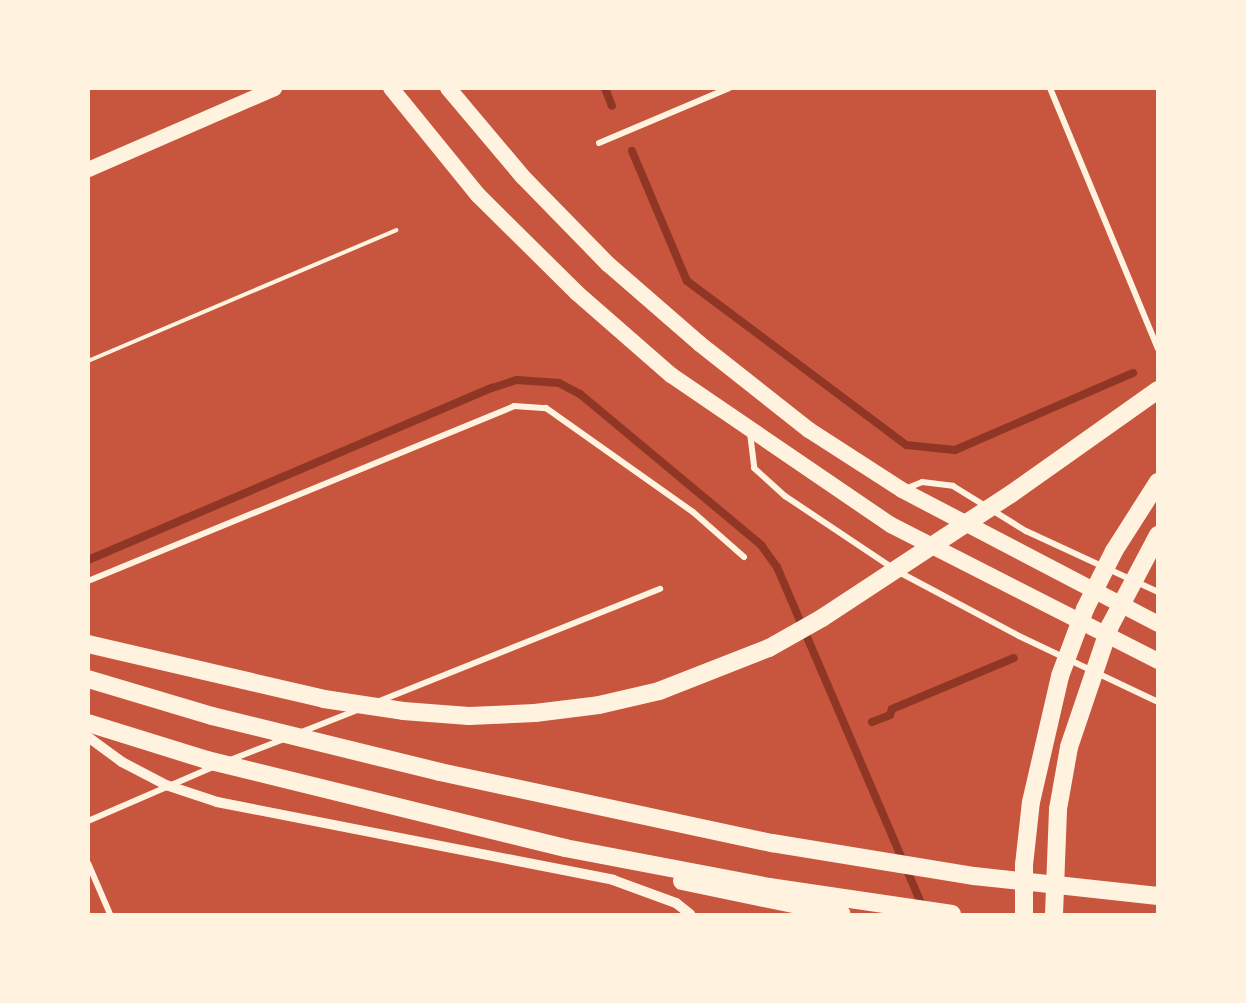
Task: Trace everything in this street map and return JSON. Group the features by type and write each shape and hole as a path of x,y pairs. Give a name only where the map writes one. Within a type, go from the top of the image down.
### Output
{"highway":[{"path":"391,88 478,195 577,293 671,375 891,525 1158,661"},
{"path":"448,88 523,177 608,264 700,344 810,430 902,490 1158,624"},
{"path":"88,644 324,699 403,711 469,716 535,713 598,705 649,694 715,672 822,618 1011,494 1158,390"},
{"path":"1024,915 1024,865 1031,802 1060,676 1109,561 1158,482"},
{"path":"1054,915 1058,809 1069,747 1110,626 1158,535"},
{"path":"88,679 212,716 440,772 772,843 974,876 1158,896"},
{"path":"88,723 207,760 565,848 708,888 842,915"},
{"path":"565,848 769,887 952,915"}],"main road":[{"path":"88,169 274,88"}],"street":[{"path":"599,143 729,88"},
{"path":"1050,88 1158,349"},
{"path":"88,581 514,406 546,408 693,512 744,557"},
{"path":"750,430 754,468 785,496 888,565 1019,636 1158,702"},
{"path":"902,490 922,482 953,486 1026,531 1158,592"},
{"path":"88,821 166,785 660,589"},
{"path":"88,737 122,762 166,785 217,802 308,823 613,880 676,903 690,915"},
{"path":"88,863 110,915"}],"path":[{"path":"88,361 396,230"}],"waterway":[{"path":"605,88 612,106"},
{"path":"632,151 687,281 906,445 955,450 1133,373"},
{"path":"88,560 492,388 517,380 559,383 580,394 761,545 777,567 923,908"},
{"path":"872,722 890,715 892,709 1014,658"}]}
